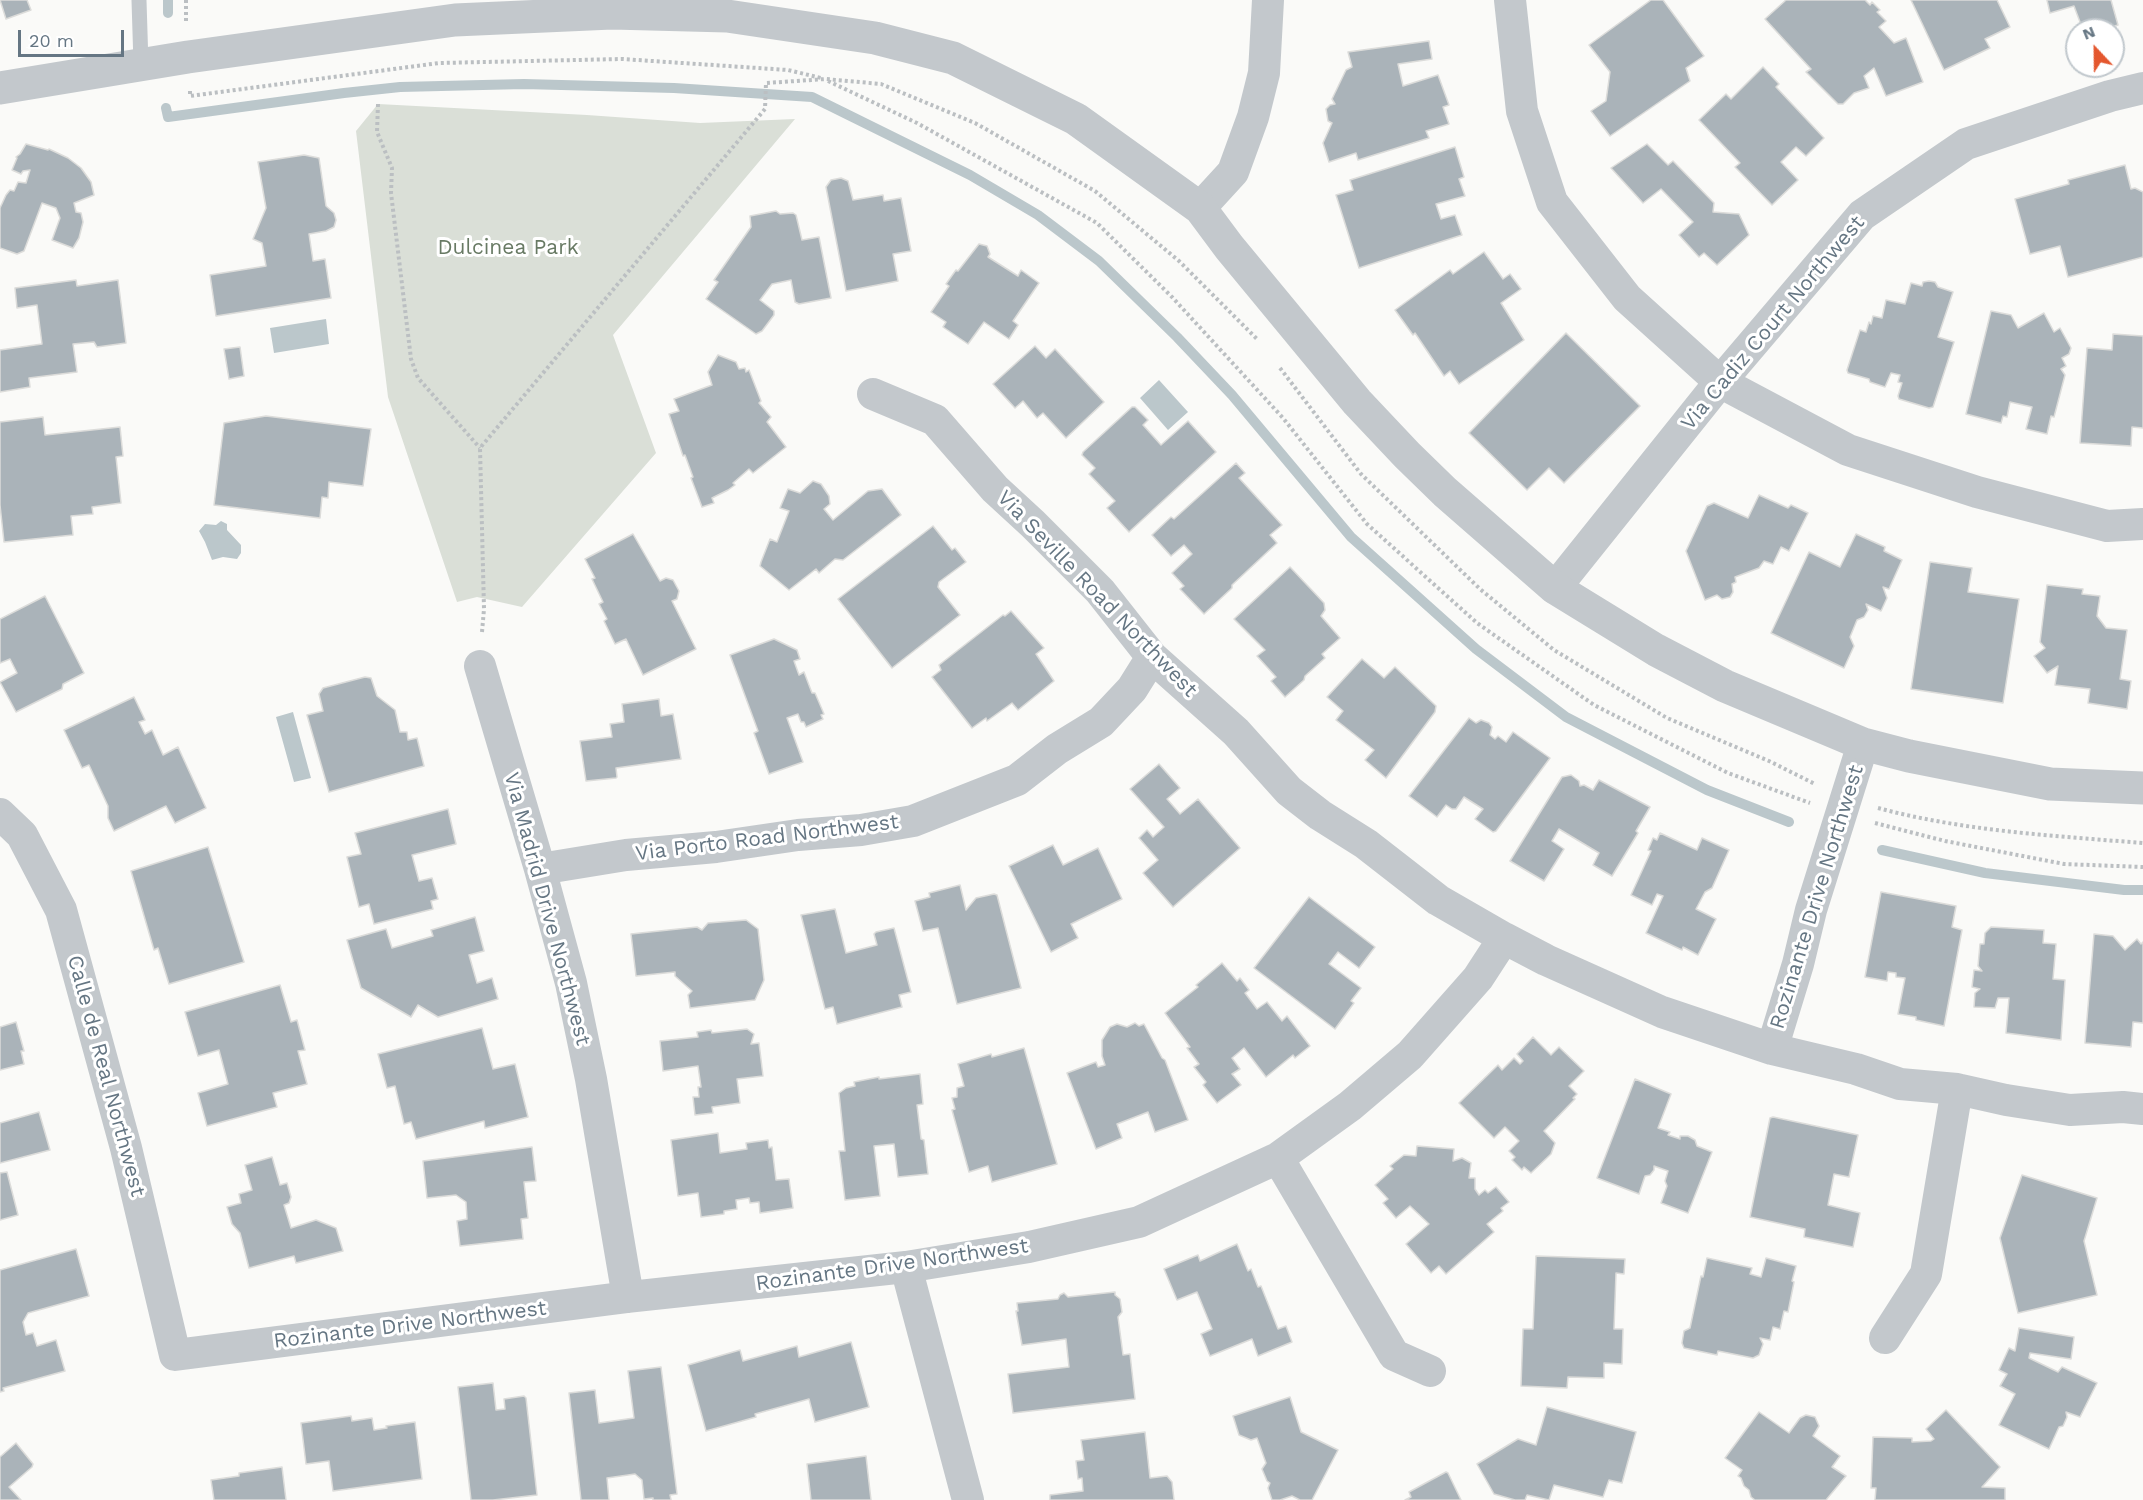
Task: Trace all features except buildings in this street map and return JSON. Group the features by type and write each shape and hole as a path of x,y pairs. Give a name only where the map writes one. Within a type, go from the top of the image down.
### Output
{"street":[{"path":"1200,208 1233,172 1253,117 1264,73 1268,0"},
{"path":"1510,0 1522,111 1552,202 1627,298 1720,382 1848,450 1977,492 2107,526 2143,524"},
{"path":"0,88 454,10 727,16 875,38 953,58 1076,119 1200,208 1251,274 1357,402 1445,492 1555,588 1656,650 1725,686 1863,744 1909,756 2050,784 2143,788"},
{"name":"Via Cadiz Court Northwest","path":"1555,588 1720,382 1862,215 1966,144 2110,96 2143,88"},
{"name":"Via Seville Road Northwest","path":"873,394 936,420 995,489 1034,524 1100,591 1152,657 1236,732 1289,791 1320,815 1366,844 1438,900 1504,938 1546,960 1662,1012 1772,1049 1857,1070 1900,1084 1958,1089 2006,1100 2070,1110 2123,1107 2143,1109"},
{"name":"Via Porto Road Northwest","path":"540,868 626,855 861,830 913,821 1017,780 1057,749 1101,722 1132,689 1152,657"},
{"name":"Via Madrid Drive Northwest","path":"480,666 571,982 591,1079 628,1297"},
{"name":"Rozinante Drive Northwest","path":"1772,1049 1798,964 1811,910 1863,744"},
{"name":"Calle de Real Northwest","path":"0,814 22,835 61,910 126,1148 175,1355"},
{"name":"Rozinante Drive Northwest","path":"175,1355 628,1297 906,1267 1029,1247 1139,1222 1278,1158 1350,1106 1410,1055 1478,978 1504,938"},
{"path":"1885,1338 1926,1274 1958,1089"},
{"path":"1278,1158 1394,1355 1430,1371"},
{"path":"906,1267 968,1500"}],"lane":[{"path":"139,0 141,65"}],"path":[{"path":"188,57 190,96 440,63 622,59 788,70 826,79 881,84 975,123 1095,191 1179,261 1264,346"},
{"path":"480,448 765,109 766,83 826,79 917,123 1097,223 1172,297 1283,418 1367,524 1477,623 1594,705 1728,772 1945,841 2064,864 2143,867"},
{"path":"378,104 376,132 392,168 392,194 411,359 418,378 480,448 484,609 480,666"},
{"path":"1278,365 1361,474 1480,589 1554,650 1667,718 1769,761 1842,807 2053,836 2143,843"}],"green space":[{"name":"Dulcinea Park","path":"378,104 700,123 795,119 613,335 656,453 522,607 477,597 457,602 388,397 356,131"}],"shaded area":[{"path":"326,319 329,344 274,353 270,328"},
{"path":"1159,380 1188,412 1168,430 1140,398"},
{"path":"221,521 227,524 227,530 241,545 241,553 237,559 223,557 212,560 199,531 205,524 216,525"},
{"path":"293,712 311,778 294,782 276,717"}],"waterway":[{"path":"168,0 168,13"},
{"path":"166,108 168,117 400,87 524,84 674,88 812,97 970,175 1038,215 1099,261 1177,337 1232,395 1351,537 1476,649 1566,717 1707,790 1789,822"},
{"path":"1882,850 1985,873 2124,890 2143,890"}]}
